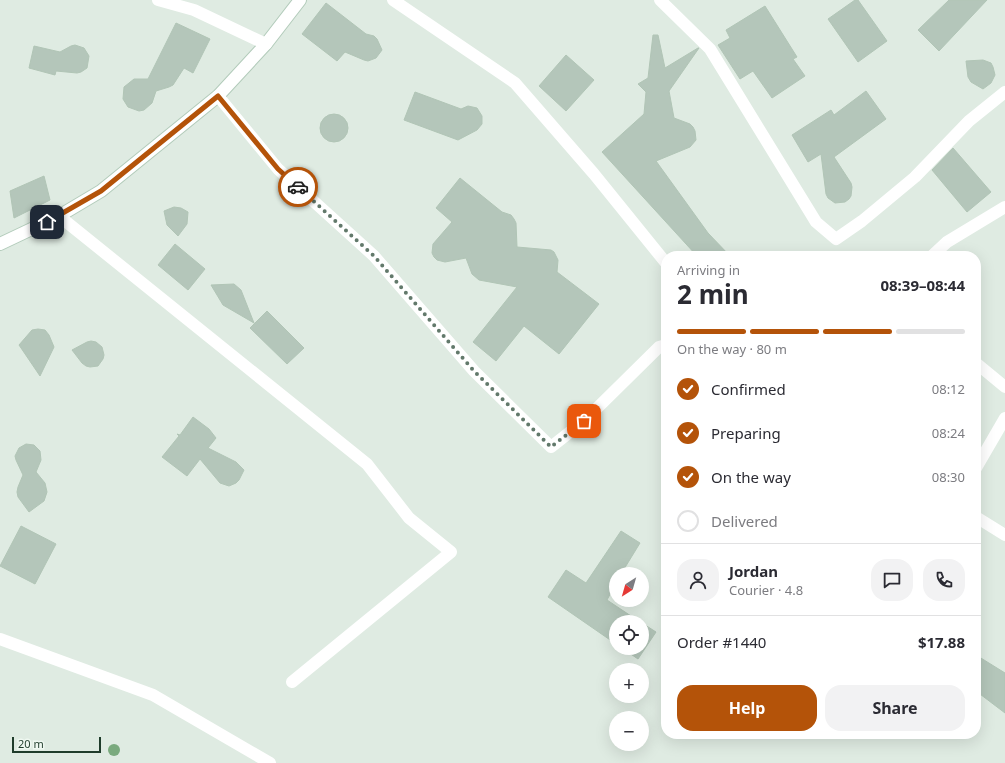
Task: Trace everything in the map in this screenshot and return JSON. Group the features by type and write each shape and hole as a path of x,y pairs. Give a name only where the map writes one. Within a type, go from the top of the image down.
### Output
{"street":[{"path":"158,0 194,10 266,44"},
{"path":"0,244 59,216 101,191 218,96 266,44 300,0"},
{"path":"393,0 515,82 594,174 661,257"},
{"path":"660,0 710,49 816,222 836,239 862,221 915,177 969,121 1005,92"},
{"path":"218,96 278,169 374,256 474,371 551,447 584,421 661,346"},
{"path":"937,251 947,242 1005,207"},
{"path":"59,216 367,464 408,518 451,552 292,682"},
{"path":"981,367 1005,387"},
{"path":"981,459 1005,418"},
{"path":"981,520 1005,535"},
{"path":"0,638 153,695 270,763"}],"building":[{"path":"855,0 858,0 887,41 858,62 828,19"},
{"path":"949,0 987,0 939,51 918,30"},
{"path":"326,3 366,34 374,36 377,39 382,50 376,58 368,61 345,52 337,61 302,34"},
{"path":"765,6 797,57 793,59 805,76 772,98 753,71 740,79 718,45 730,38 726,30"},
{"path":"176,23 210,39 193,73 184,68 173,85 156,91 152,103 144,110 139,111 128,107 123,99 124,87 134,79 148,79"},
{"path":"653,35 658,35 665,68 699,48 669,91 674,118 690,124 693,127 696,140 690,147 656,161 708,233 725,251 692,251 602,152 644,114 646,92 638,84 648,78"},
{"path":"75,45 84,48 89,56 87,68 81,72 56,71 55,75 29,68 34,46 60,52"},
{"path":"566,55 594,80 566,111 539,86"},
{"path":"983,60 991,63 995,75 991,83 983,89 971,82 968,77 966,61"},
{"path":"866,91 886,119 834,157 851,183 852,187 851,196 849,199 845,202 835,203 828,198 826,194 821,154 808,162 792,135 831,110 834,115"},
{"path":"415,92 461,109 468,106 477,108 482,116 482,124 477,130 458,140 404,120"},
{"path":"334,114 344,118 348,128 344,138 334,142 324,138 320,128 324,118"},
{"path":"953,148 991,192 967,212 932,170"},
{"path":"44,176 50,200 14,218 10,191"},
{"path":"460,178 502,212 511,215 516,223 517,247 551,250 554,252 558,260 557,272 599,304 559,354 524,326 496,361 473,342 517,287 479,280 472,274 466,258 445,262 437,260 434,257 432,253 433,244 452,222 436,208"},
{"path":"174,207 181,208 188,212 187,224 178,236 167,225 164,211"},
{"path":"175,244 205,269 188,290 158,265"},
{"path":"234,284 241,290 254,323 223,305 211,285"},
{"path":"267,311 304,348 287,364 250,328"},
{"path":"32,330 45,330 54,347 40,376 19,345"},
{"path":"91,341 96,342 102,347 104,355 98,366 90,367 82,363 72,350"},
{"path":"193,417 209,429 216,438 208,448 236,462 244,470 236,483 229,486 220,483 200,459 187,476 162,457 179,436 177,434 180,435"},
{"path":"26,444 34,445 40,451 41,460 36,472 45,483 47,492 44,501 29,512 18,497 18,487 23,475 15,456 19,448"},
{"path":"21,526 56,544 35,584 0,566"},
{"path":"621,531 640,543 625,567 609,567 609,596 607,600 609,601 609,607 618,607 630,615 609,615 609,639 548,597 566,570 586,583"},
{"path":"649,628 656,632 649,642"},
{"path":"632,655 641,655 638,659"},
{"path":"981,658 1005,673 1005,713 981,695"}],"way so far":[{"path":"298,187 374,256 474,371 551,447 584,421"}],"route":[{"path":"47,222 101,191 218,96 278,169 298,187"}]}
